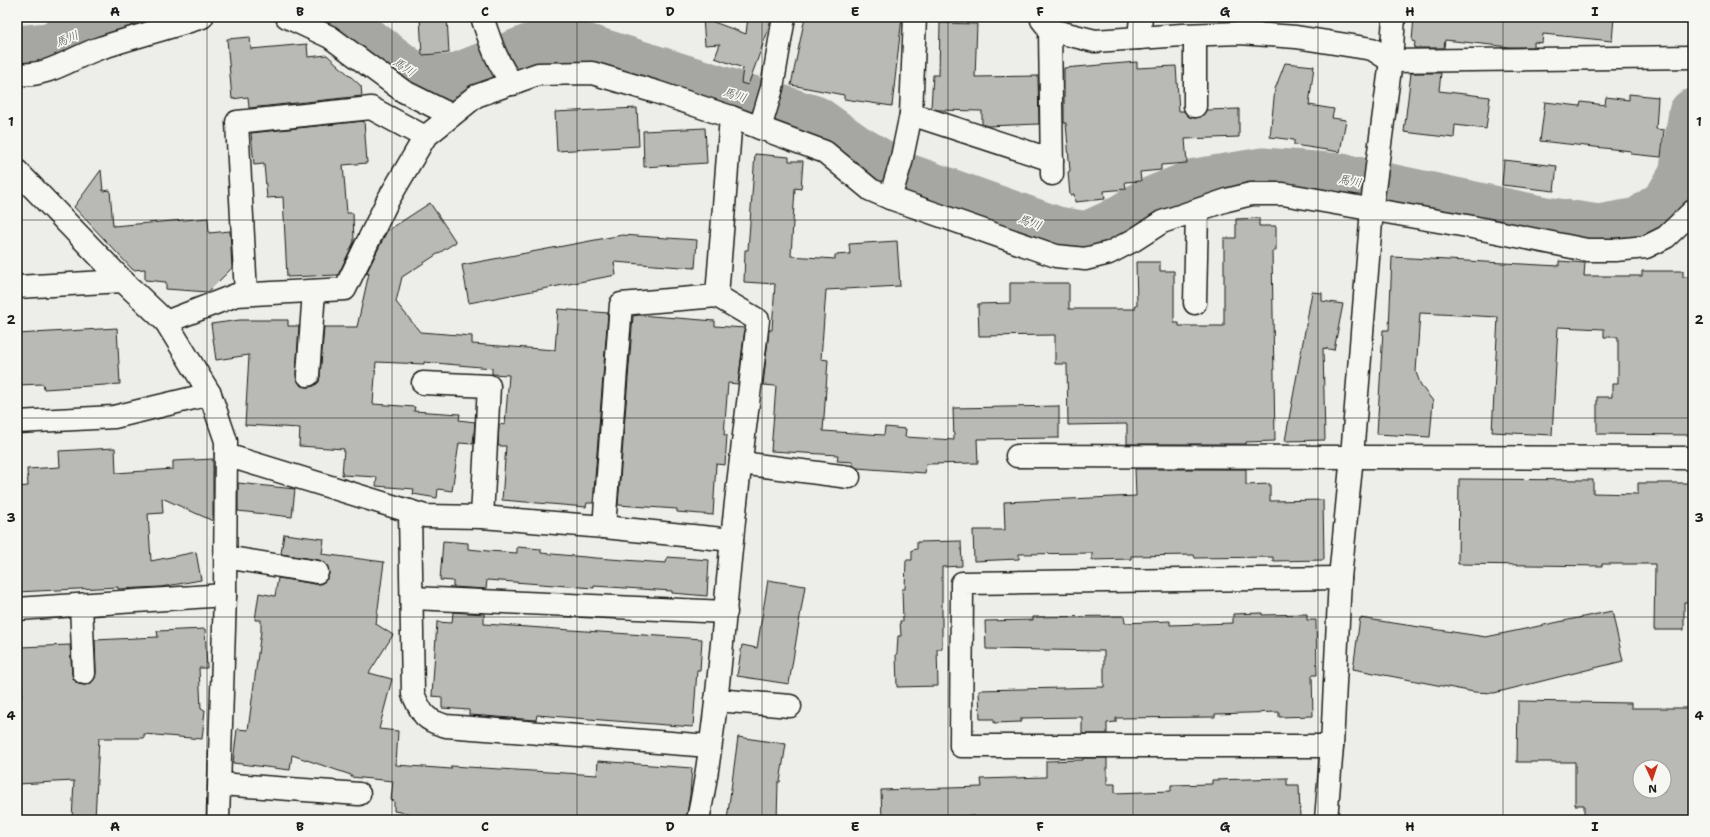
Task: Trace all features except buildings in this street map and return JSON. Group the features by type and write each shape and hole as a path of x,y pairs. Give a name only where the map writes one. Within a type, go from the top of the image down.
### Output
{"street":[{"path":"17,74 28,75 62,65 99,49 202,17"},
{"path":"288,17 330,37 403,91 451,115"},
{"path":"482,17 492,46 508,78"},
{"path":"761,122 772,88 784,17"},
{"path":"892,191 901,162 911,114 915,17"},
{"path":"1326,820 1332,746 1340,578 1352,456 1373,203 1391,61 1394,17"},
{"path":"911,114 1052,167 1041,21 1095,41 1140,28 1195,36 1240,33 1296,37 1372,48 1391,61 1691,57"},
{"path":"1195,36 1195,106"},
{"path":"166,322 236,295 345,289 388,200 425,137 476,96 508,78 538,74 592,74 656,92 731,118 761,122 825,152 871,190 892,191 1056,256 1085,259 1109,254 1162,222 1227,200 1251,194 1283,194 1373,203 1587,250 1616,250 1646,247 1666,237 1693,211"},
{"path":"246,294 237,122 371,108 425,137"},
{"path":"717,296 731,118"},
{"path":"17,171 123,281 166,322 210,394 226,441 225,595 218,820"},
{"path":"1195,303 1197,211"},
{"path":"17,287 123,281"},
{"path":"308,375 314,291"},
{"path":"604,527 621,304 717,296 758,320 732,540 716,700 704,791 698,820"},
{"path":"423,384 488,386 482,517"},
{"path":"17,422 114,417 210,394"},
{"path":"226,455 425,516 482,517 604,527 732,540"},
{"path":"1017,456 1693,458"},
{"path":"741,463 849,477"},
{"path":"410,511 413,694 422,713 433,723 446,726 710,746"},
{"path":"225,557 317,572"},
{"path":"1332,746 961,746 962,583 1340,578"},
{"path":"17,609 225,595"},
{"path":"412,598 726,612"},
{"path":"81,605 84,673"},
{"path":"716,700 790,706"},
{"path":"220,784 359,794"}],"waterway":[{"name":"馬川","path":"17,50 49,47 86,31 140,17"},
{"name":"馬川","path":"334,17 413,76 431,79 453,79 531,48 570,43 815,120 853,147 902,176 1057,231 1087,236 1115,223 1145,204 1196,183 1263,172 1342,178 1545,221 1599,229 1639,222 1667,202 1683,175 1693,113"}]}
